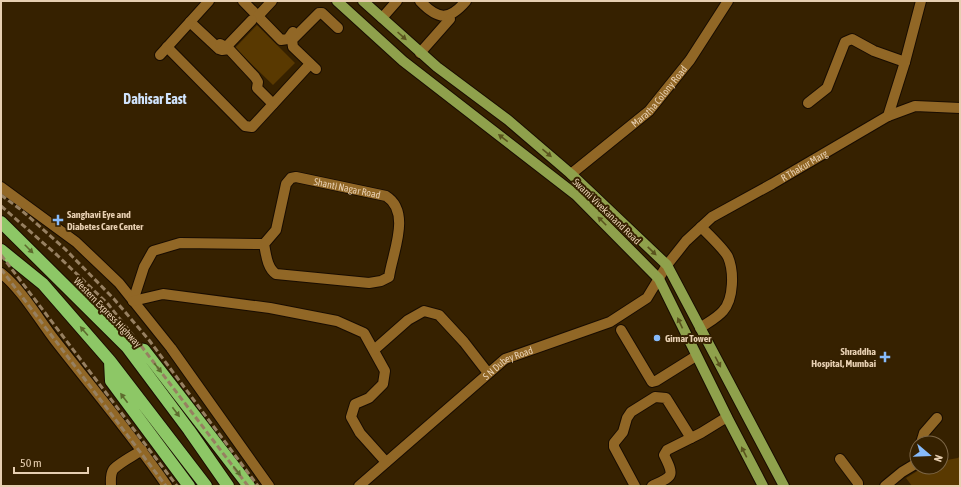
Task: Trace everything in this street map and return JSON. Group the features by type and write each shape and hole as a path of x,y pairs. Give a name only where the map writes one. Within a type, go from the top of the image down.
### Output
{"highway":[{"name":"Western Express Highway","path":"1,222 128,347 228,486"},
{"path":"1,250 43,284 110,361 206,486"},
{"path":"128,347 144,350 249,486"},
{"path":"110,361 111,381 188,486"}],"main road":[{"name":"Swami Vivekanand Road","path":"337,1 403,61 576,195 659,279 696,356 763,486"},
{"name":"Swami Vivekanand Road","path":"363,1 420,53 508,120 571,174 667,265 784,486"},
{"path":"735,432 751,424"}],"street":[{"path":"160,55 209,1"},
{"path":"243,1 255,18 281,40 288,38 303,21"},
{"path":"210,41 215,40 226,47 272,1"},
{"path":"380,16 390,1"},
{"path":"380,16 397,1"},
{"path":"420,1 435,14 442,16 453,13 466,1"},
{"name":"Maratha Colony Road","path":"571,174 648,110 690,60 728,1"},
{"path":"888,116 905,62 921,1"},
{"path":"167,47 245,126 252,127 273,104 313,67 293,47 292,40 319,12 338,28"},
{"path":"420,53 450,19"},
{"path":"190,22 219,49 229,49 255,77 258,82 257,88 273,104"},
{"path":"808,103 827,88 845,42 852,39 874,51 905,62"},
{"name":"R Thakur Marg","path":"667,265 686,241 712,217 772,184 888,116 915,106 960,108"},
{"name":"Shanti Nagar Road","path":"296,177 386,196 392,200 396,208 400,229 389,277 381,281 369,283 276,274 272,271 268,262 264,244 276,230 286,184 291,178 296,177"},
{"path":"1,187 76,242 119,283 171,348 269,486"},
{"path":"700,328 723,311 728,302 732,286 728,256 701,227"},
{"path":"133,301 144,267 153,251 180,243 264,244"},
{"name":"S N Dubey Road","path":"360,486 505,359 610,322 647,298 667,265"},
{"path":"1,273 10,280 51,335 142,450 167,486"},
{"path":"133,301 163,294 270,308 338,321 364,333 385,371 383,384 369,398 355,404 351,417 360,433 386,462"},
{"path":"374,350 408,320 424,311 439,315 464,342 488,373"},
{"path":"621,330 652,382 656,382 696,356"},
{"path":"635,486 614,447 614,443 623,432 627,418 631,412 655,397 666,398 691,438"},
{"path":"652,486 668,478 670,475 671,469 664,455 667,450 727,417"},
{"path":"923,435 937,418"},
{"path":"110,486 111,477 118,464 142,450"},
{"path":"840,459 858,483 858,486"},
{"path":"885,486 909,468"}],"shaded area":[{"path":"257,25 295,63 273,85 235,48"},
{"path":"960,456 960,486 912,486 906,478 911,475 949,475 949,460 958,458"}],"railway":[{"path":"1,195 20,209 65,249 114,299 149,340 258,486"},
{"path":"1,206 57,255 108,304 248,486"},
{"path":"1,255 177,486"},
{"path":"1,269 166,486"}],"place":[{"name":"Sanghavi Eye and Diabetes Care Center","path":"58,220"},
{"name":"Girnar Tower","path":"657,338"},
{"name":"Shraddha Hospital, Mumbai","path":"885,357"}],"district":[{"name":"Dahisar East","path":"155,99"}]}
